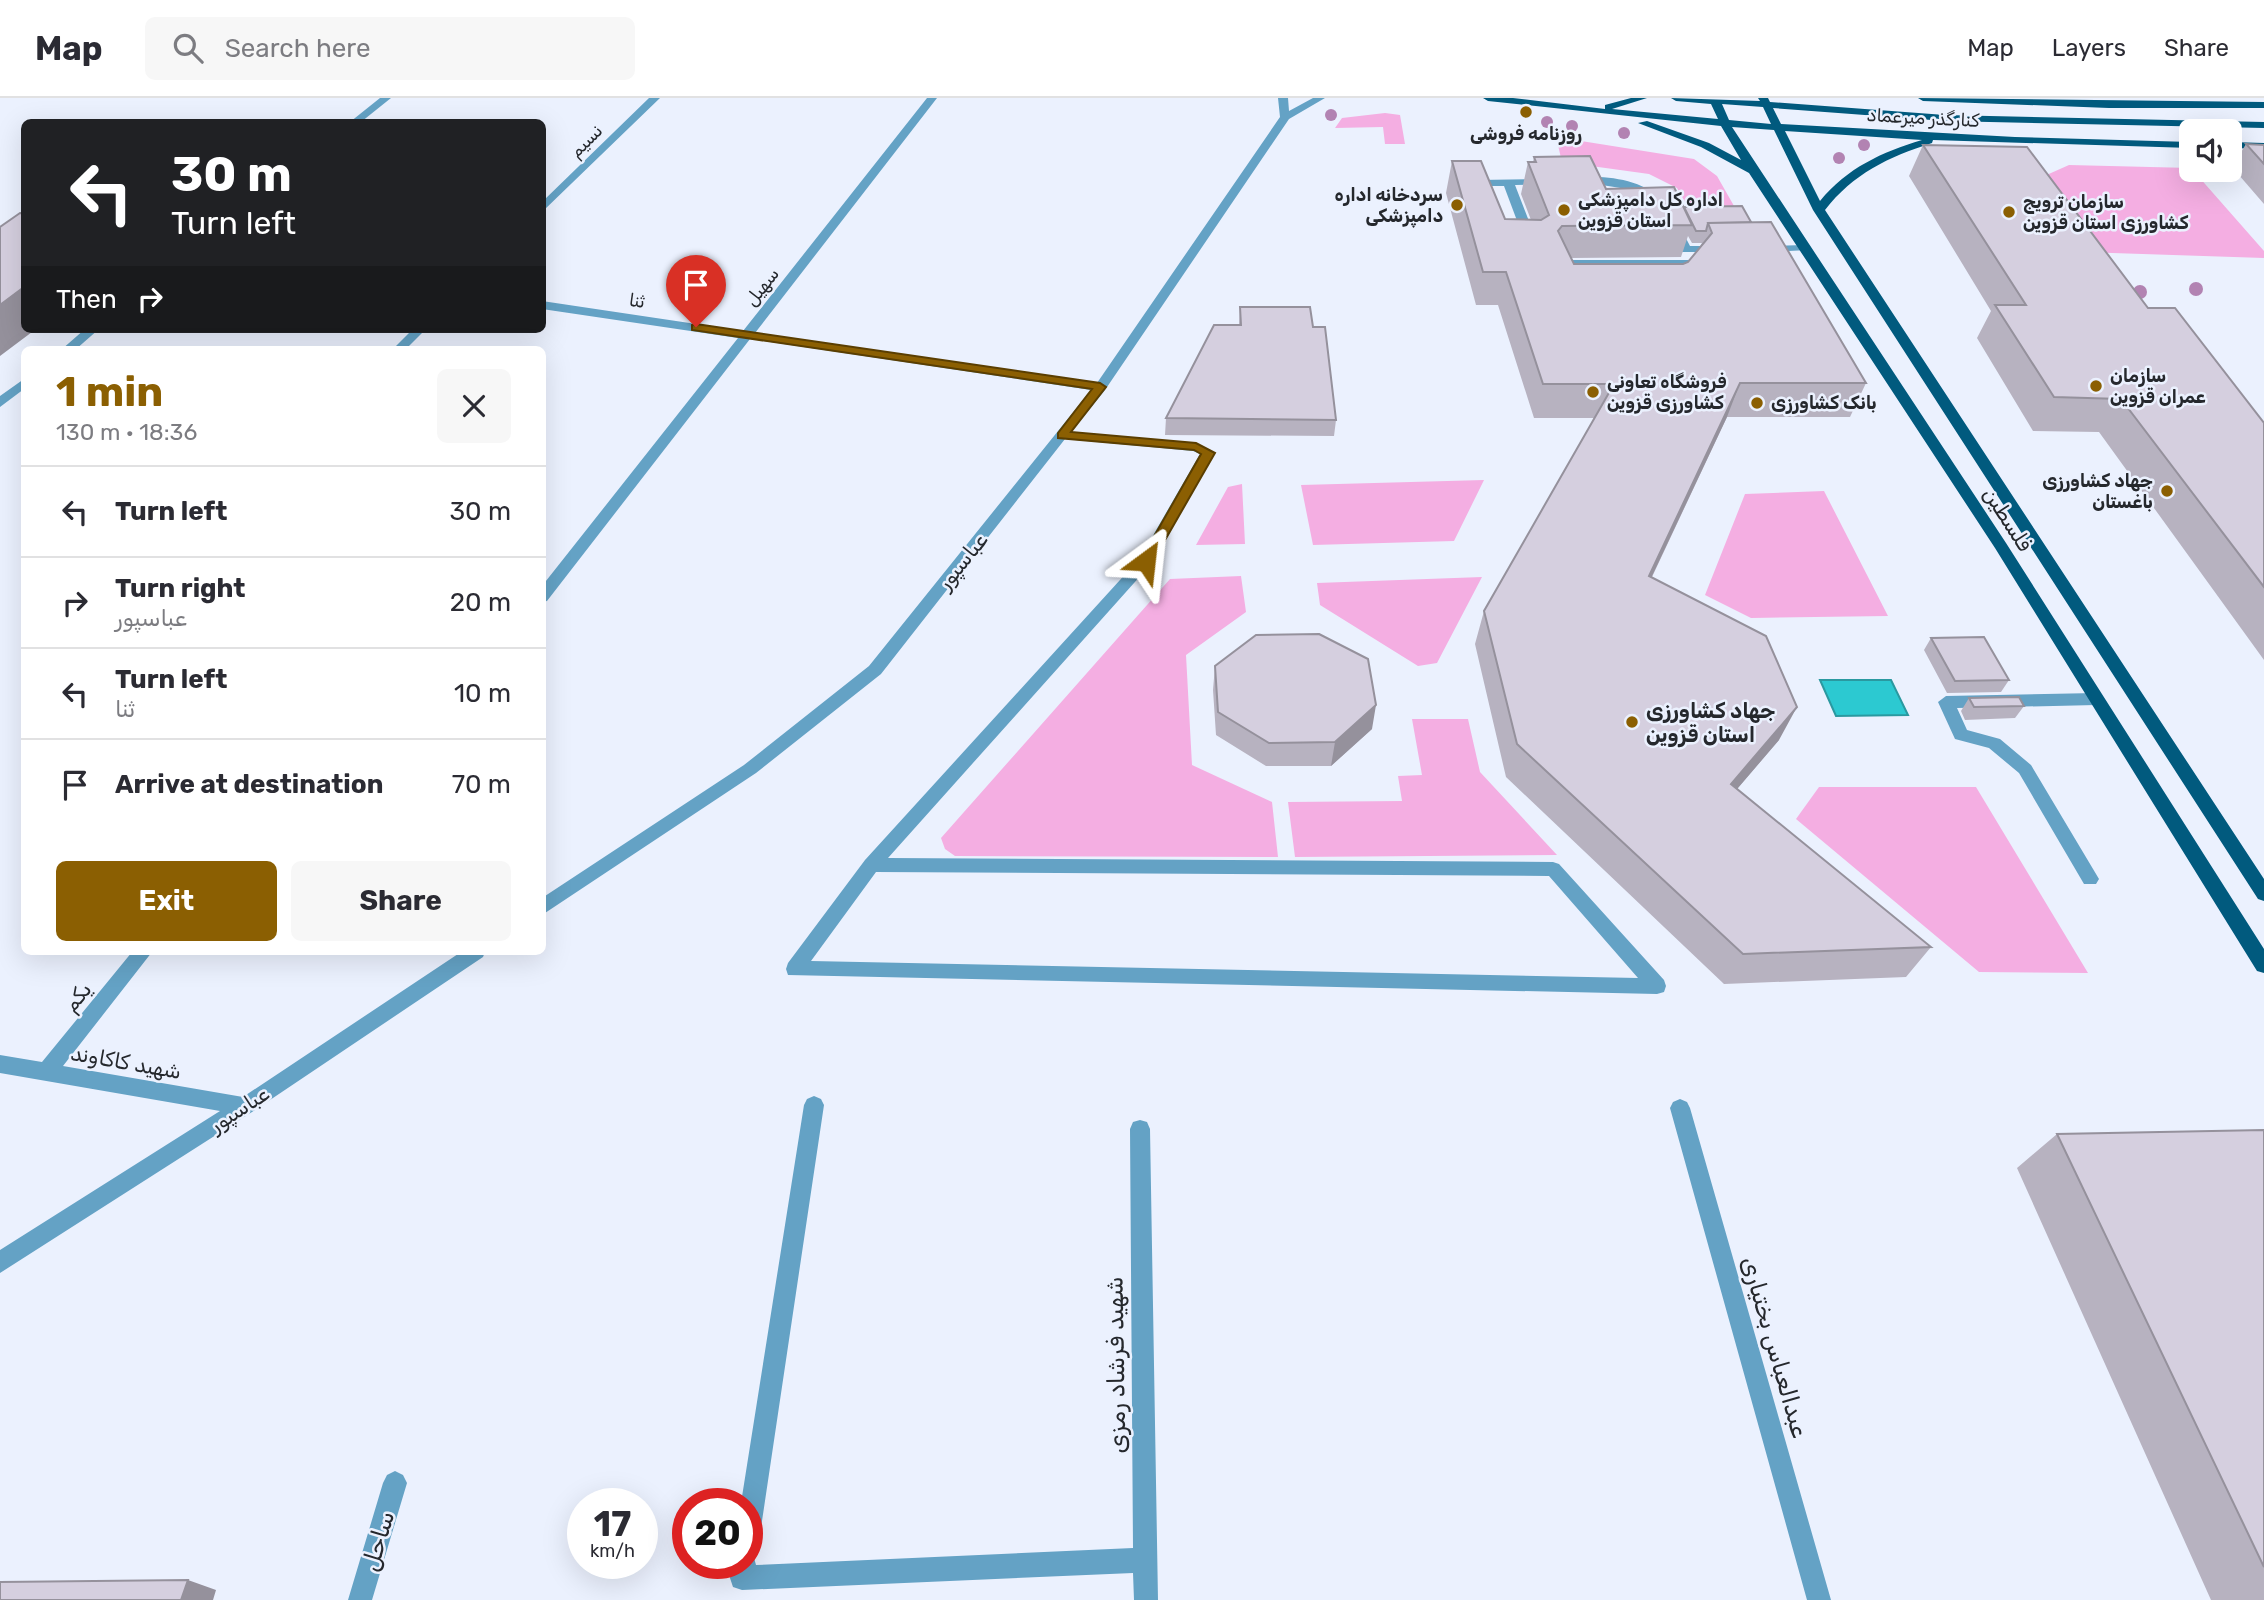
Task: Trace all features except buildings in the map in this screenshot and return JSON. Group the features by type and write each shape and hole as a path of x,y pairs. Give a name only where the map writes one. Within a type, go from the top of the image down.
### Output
{"main road":[{"name":"کنارگذر میرعماد","path":"1488,98 1585,110 1940,138 2179,145"},
{"path":"1585,110 1642,98"},
{"path":"1676,98 1945,118 2264,125"},
{"name":"فلسطین","path":"1714,98 1724,122 2264,965"},
{"name":"فلسطین","path":"1763,98 1819,210 2264,894"},
{"path":"1854,98 1856,109 1873,120 1940,138"},
{"path":"1923,98 2264,105"},
{"path":"1585,110 1633,120 1689,138 1757,174"},
{"path":"1819,210 1833,190 1869,161 1940,138"},
{"path":"2242,145 2264,146"}],"street":[{"path":"359,119 386,98"},
{"name":"نسیم","path":"546,205 654,98"},
{"name":"سهیل","path":"546,592 932,98"},
{"path":"1283,98 1285,117 1320,98"},
{"name":"عباسپور","path":"546,905 750,769 875,670 1100,387 1285,117"},
{"path":"1488,208 1479,183 1558,180 1622,183 1648,193 1665,210 1693,264"},
{"path":"1508,182 1533,247 1523,247"},
{"path":"1686,250 1805,248"},
{"path":"1565,281 1558,263 1693,264"},
{"path":"1678,281 1693,264"},
{"name":"ثنا","path":"546,306 1100,387"},
{"path":"72,346 88,333"},
{"path":"402,346 416,333"},
{"path":"0,403 21,386"},
{"path":"871,865 1553,869 1657,986 795,970 871,865 1146,561 1208,453 1196,447 1062,435"},
{"path":"2090,879 2025,769 1994,743 1961,734 1946,702 2096,699"},
{"name":"یکم","path":"46,1072 141,955"},
{"name":"عباسپور","path":"0,1262 245,1106 472,955"},
{"name":"شهید کاکاوند","path":"0,1064 245,1106"},
{"path":"755,1488 814,1105"},
{"name":"عبدالعباس بختیاری","path":"1679,1108 1819,1600"},
{"name":"شهید فرشاد رمزی","path":"1140,1129 1146,1600"},
{"name":"ساحل","path":"360,1600 395,1483"},
{"path":"763,1577 1145,1560"}],"shaded area":[{"path":"1385,113 1400,115 1405,144 1385,144 1383,127 1335,128 1342,118"},
{"path":"1556,137 1694,159 1717,176 1738,213 1693,216 1677,188 1649,174 1562,162"},
{"path":"2069,165 2179,168 2179,182 2203,182 2264,251 2264,258 2082,252 2033,181"},
{"path":"1484,480 1454,541 1313,545 1301,485"},
{"path":"1242,484 1245,544 1196,545 1228,487"},
{"path":"1824,491 1888,616 1751,618 1705,595 1745,494"},
{"path":"1241,576 1246,612 1186,655 1192,765 1272,802 1278,857 955,856 945,849 941,838 1170,579"},
{"path":"1482,577 1437,663 1418,666 1320,605 1317,583"},
{"path":"1412,719 1468,719 1480,772 1557,855 1295,857 1288,802 1402,801 1398,776 1422,775"},
{"path":"1819,787 1976,787 2088,973 1979,972 1796,819"}],"water":[{"path":"1820,680 1891,680 1908,715 1836,716"}],"place":[{"name":"روزنامه فروشی","path":"1526,112"},
{"name":"سردخانه اداره دامپزشکی","path":"1457,205"},
{"name":"اداره کل دامپزشکی استان قزوین","path":"1564,210"},
{"name":"سازمان ترویج کشاورزی استان قزوین","path":"2009,212"},
{"name":"سازمان عمران قزوین","path":"2096,386"},
{"name":"فروشگاه تعاونی کشاورزی قزوین","path":"1593,392"},
{"name":"بانک کشاورزی","path":"1757,403"},
{"name":"جهاد کشاورزی باغستان","path":"2167,491"},
{"name":"جهاد کشاورزی استان قزوین","path":"1632,722"}],"route":[{"path":"696,327 1100,387 1062,435 1196,447 1208,453 1146,561"}]}
